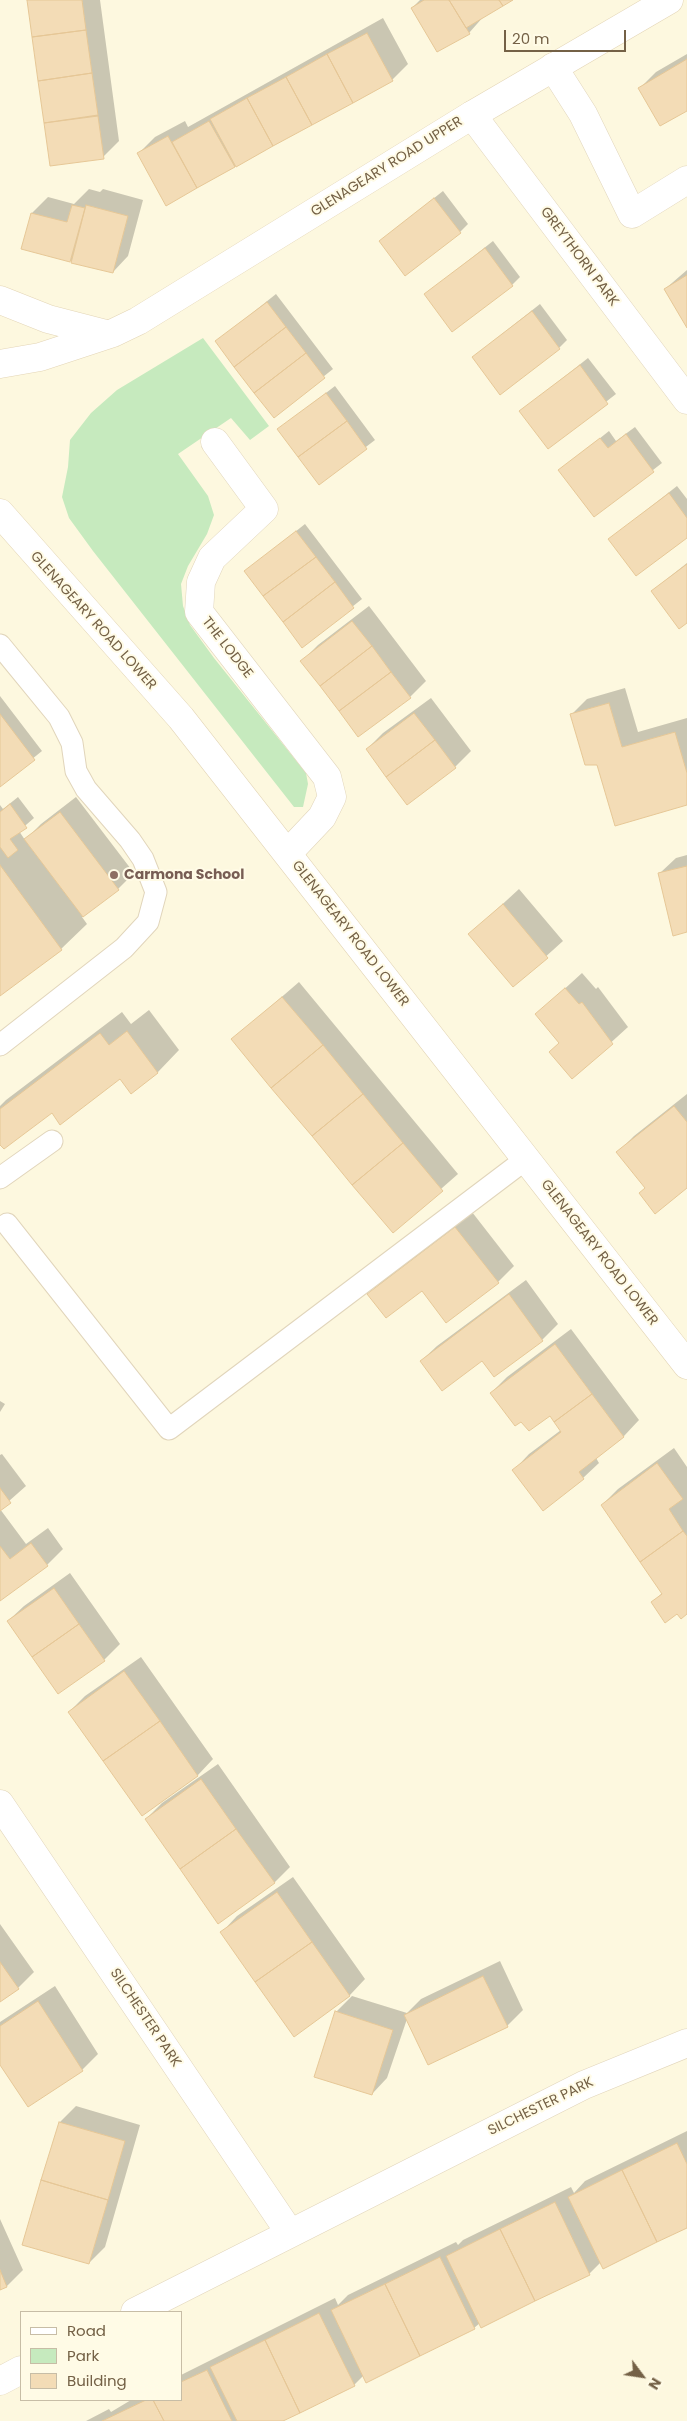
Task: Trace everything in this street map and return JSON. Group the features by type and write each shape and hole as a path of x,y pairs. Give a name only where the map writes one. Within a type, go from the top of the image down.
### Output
{"street":[{"name":"GLENAGEARY ROAD UPPER","path":"0,364 40,357 138,321 472,114 669,0"},
{"path":"553,67 583,114 632,214 687,180"},
{"name":"GREYTHORN PARK","path":"472,114 687,400"},
{"path":"0,300 48,319 106,334"},
{"name":"THE LODGE","path":"215,442 264,509 212,558 201,582 199,612 326,777 332,797 322,817 288,853"},
{"name":"GLENAGEARY ROAD LOWER","path":"0,514 181,718 687,1365"},
{"name":"SILCHESTER PARK","path":"0,1804 290,2233"},
{"name":"SILCHESTER PARK","path":"137,2311 584,2085 687,2043"},
{"path":"0,2381 20,2371"}],"lane":[{"path":"0,645 58,717 72,743 76,771 86,789 130,840 142,858 156,892 148,922 124,948 0,1046"},
{"path":"0,1178 52,1141"},
{"path":"7,1224 169,1428 526,1159"}],"green space":[{"path":"203,338 269,426 250,440 231,418 178,454 208,496 214,515 207,534 188,566 181,584 183,606 190,625 214,658 306,773 308,784 303,807 294,807 93,551 69,518 62,497 68,467 70,440 91,413 117,390"}],"building":[{"path":"27,0 82,0 86,30 32,37"},
{"path":"424,0 449,0 470,34 437,52 411,8"},
{"path":"449,0 499,0 503,6 466,28"},
{"path":"499,0 513,0 503,6"},
{"path":"86,30 92,73 38,81 32,37"},
{"path":"367,33 393,81 353,103 327,54"},
{"path":"327,54 353,103 312,125 286,77"},
{"path":"687,59 687,111 660,126 638,88"},
{"path":"92,73 98,115 44,123 38,81"},
{"path":"286,77 312,125 273,146 247,98"},
{"path":"247,98 273,146 236,167 210,119"},
{"path":"98,116 104,159 50,166 44,123"},
{"path":"209,121 235,167 197,188 172,142"},
{"path":"168,136 197,188 166,206 137,153"},
{"path":"434,198 461,233 405,276 379,241"},
{"path":"72,205 85,208 70,262 21,249 31,213 67,222"},
{"path":"86,205 128,216 113,273 71,263"},
{"path":"485,248 513,286 452,332 424,294"},
{"path":"687,275 687,328 664,289"},
{"path":"267,302 286,327 234,367 215,341"},
{"path":"532,311 560,349 500,395 472,357"},
{"path":"286,327 306,353 254,393 234,367"},
{"path":"306,353 325,378 274,418 254,393"},
{"path":"580,365 608,404 548,449 519,411"},
{"path":"326,393 347,421 298,457 277,429"},
{"path":"347,421 367,449 319,485 298,457"},
{"path":"626,434 654,472 594,517 558,470 600,438 608,448"},
{"path":"669,493 687,518 687,538 636,576 608,539"},
{"path":"296,531 316,557 263,596 244,571"},
{"path":"316,557 335,582 283,622 263,596"},
{"path":"687,564 687,623 679,629 651,591"},
{"path":"335,582 354,608 302,648 283,622"},
{"path":"352,621 372,646 320,686 300,661"},
{"path":"372,646 391,672 339,711 320,686"},
{"path":"391,672 411,698 358,737 339,711"},
{"path":"609,703 622,747 675,732 687,773 687,805 615,826 597,765 585,765 570,714"},
{"path":"414,713 435,740 386,777 366,749"},
{"path":"0,714 35,760 0,787"},
{"path":"435,740 456,768 407,805 386,777"},
{"path":"10,804 27,828 10,839 18,850 8,858 0,847 0,812"},
{"path":"60,812 119,890 83,917 24,839"},
{"path":"0,865 62,950 0,996"},
{"path":"687,866 687,932 673,936 658,873"},
{"path":"503,904 548,958 513,987 468,934"},
{"path":"565,988 579,1004 582,1002 613,1044 572,1079 549,1052 559,1043 535,1014"},
{"path":"282,997 323,1045 271,1088 231,1039"},
{"path":"127,1031 158,1073 131,1094 120,1079 60,1125 52,1113 4,1149 0,1145 0,1109 100,1033 109,1045"},
{"path":"323,1045 363,1094 312,1136 271,1088"},
{"path":"363,1094 403,1143 352,1185 312,1136"},
{"path":"674,1106 687,1122 687,1188 655,1214 639,1193 645,1188 616,1152"},
{"path":"403,1143 443,1191 393,1233 352,1185"},
{"path":"455,1227 499,1283 446,1323 422,1291 386,1318 367,1294"},
{"path":"509,1294 543,1341 494,1377 482,1361 442,1391 420,1361"},
{"path":"555,1344 592,1394 554,1422 550,1416 529,1431 521,1422 515,1426 490,1393"},
{"path":"592,1394 624,1437 579,1472 584,1479 543,1511 512,1470 561,1432 554,1422"},
{"path":"657,1463 683,1499 669,1509 683,1531 640,1562 601,1505"},
{"path":"0,1488 11,1503 0,1511"},
{"path":"683,1531 687,1536 687,1614 681,1619 677,1614 665,1623 651,1602 662,1594 640,1562"},
{"path":"31,1543 48,1566 0,1601 0,1546 10,1559"},
{"path":"54,1588 79,1624 32,1657 7,1621"},
{"path":"79,1624 105,1661 58,1694 32,1657"},
{"path":"124,1671 160,1721 103,1761 68,1712"},
{"path":"160,1721 198,1776 142,1816 103,1761"},
{"path":"201,1779 236,1829 180,1869 145,1819"},
{"path":"236,1829 275,1883 218,1924 180,1869"},
{"path":"277,1892 312,1942 255,1982 220,1932"},
{"path":"312,1942 350,1996 294,2037 255,1982"},
{"path":"0,1962 19,1989 0,2002"},
{"path":"483,1976 508,2027 428,2065 404,2015"},
{"path":"38,2001 83,2071 28,2107 0,2065 0,2026"},
{"path":"335,2011 393,2030 372,2095 314,2077"},
{"path":"59,2122 125,2141 108,2200 41,2180"},
{"path":"677,2143 687,2164 687,2228 657,2242 622,2170"},
{"path":"622,2170 657,2242 603,2269 568,2197"},
{"path":"41,2180 108,2200 89,2264 22,2245"},
{"path":"555,2202 590,2275 535,2301 500,2229"},
{"path":"500,2229 535,2301 481,2328 446,2256"},
{"path":"440,2257 475,2329 420,2356 385,2284"},
{"path":"0,2270 7,2287 0,2290"},
{"path":"385,2284 420,2356 366,2383 331,2310"},
{"path":"319,2313 355,2386 300,2413 265,2340"},
{"path":"265,2340 300,2413 283,2421 237,2421 210,2367"},
{"path":"207,2370 232,2421 164,2421 154,2401 182,2401 182,2382"},
{"path":"144,2401 154,2401 164,2421 102,2421"}],"place":[{"name":"Carmona School","path":"114,875"}]}
